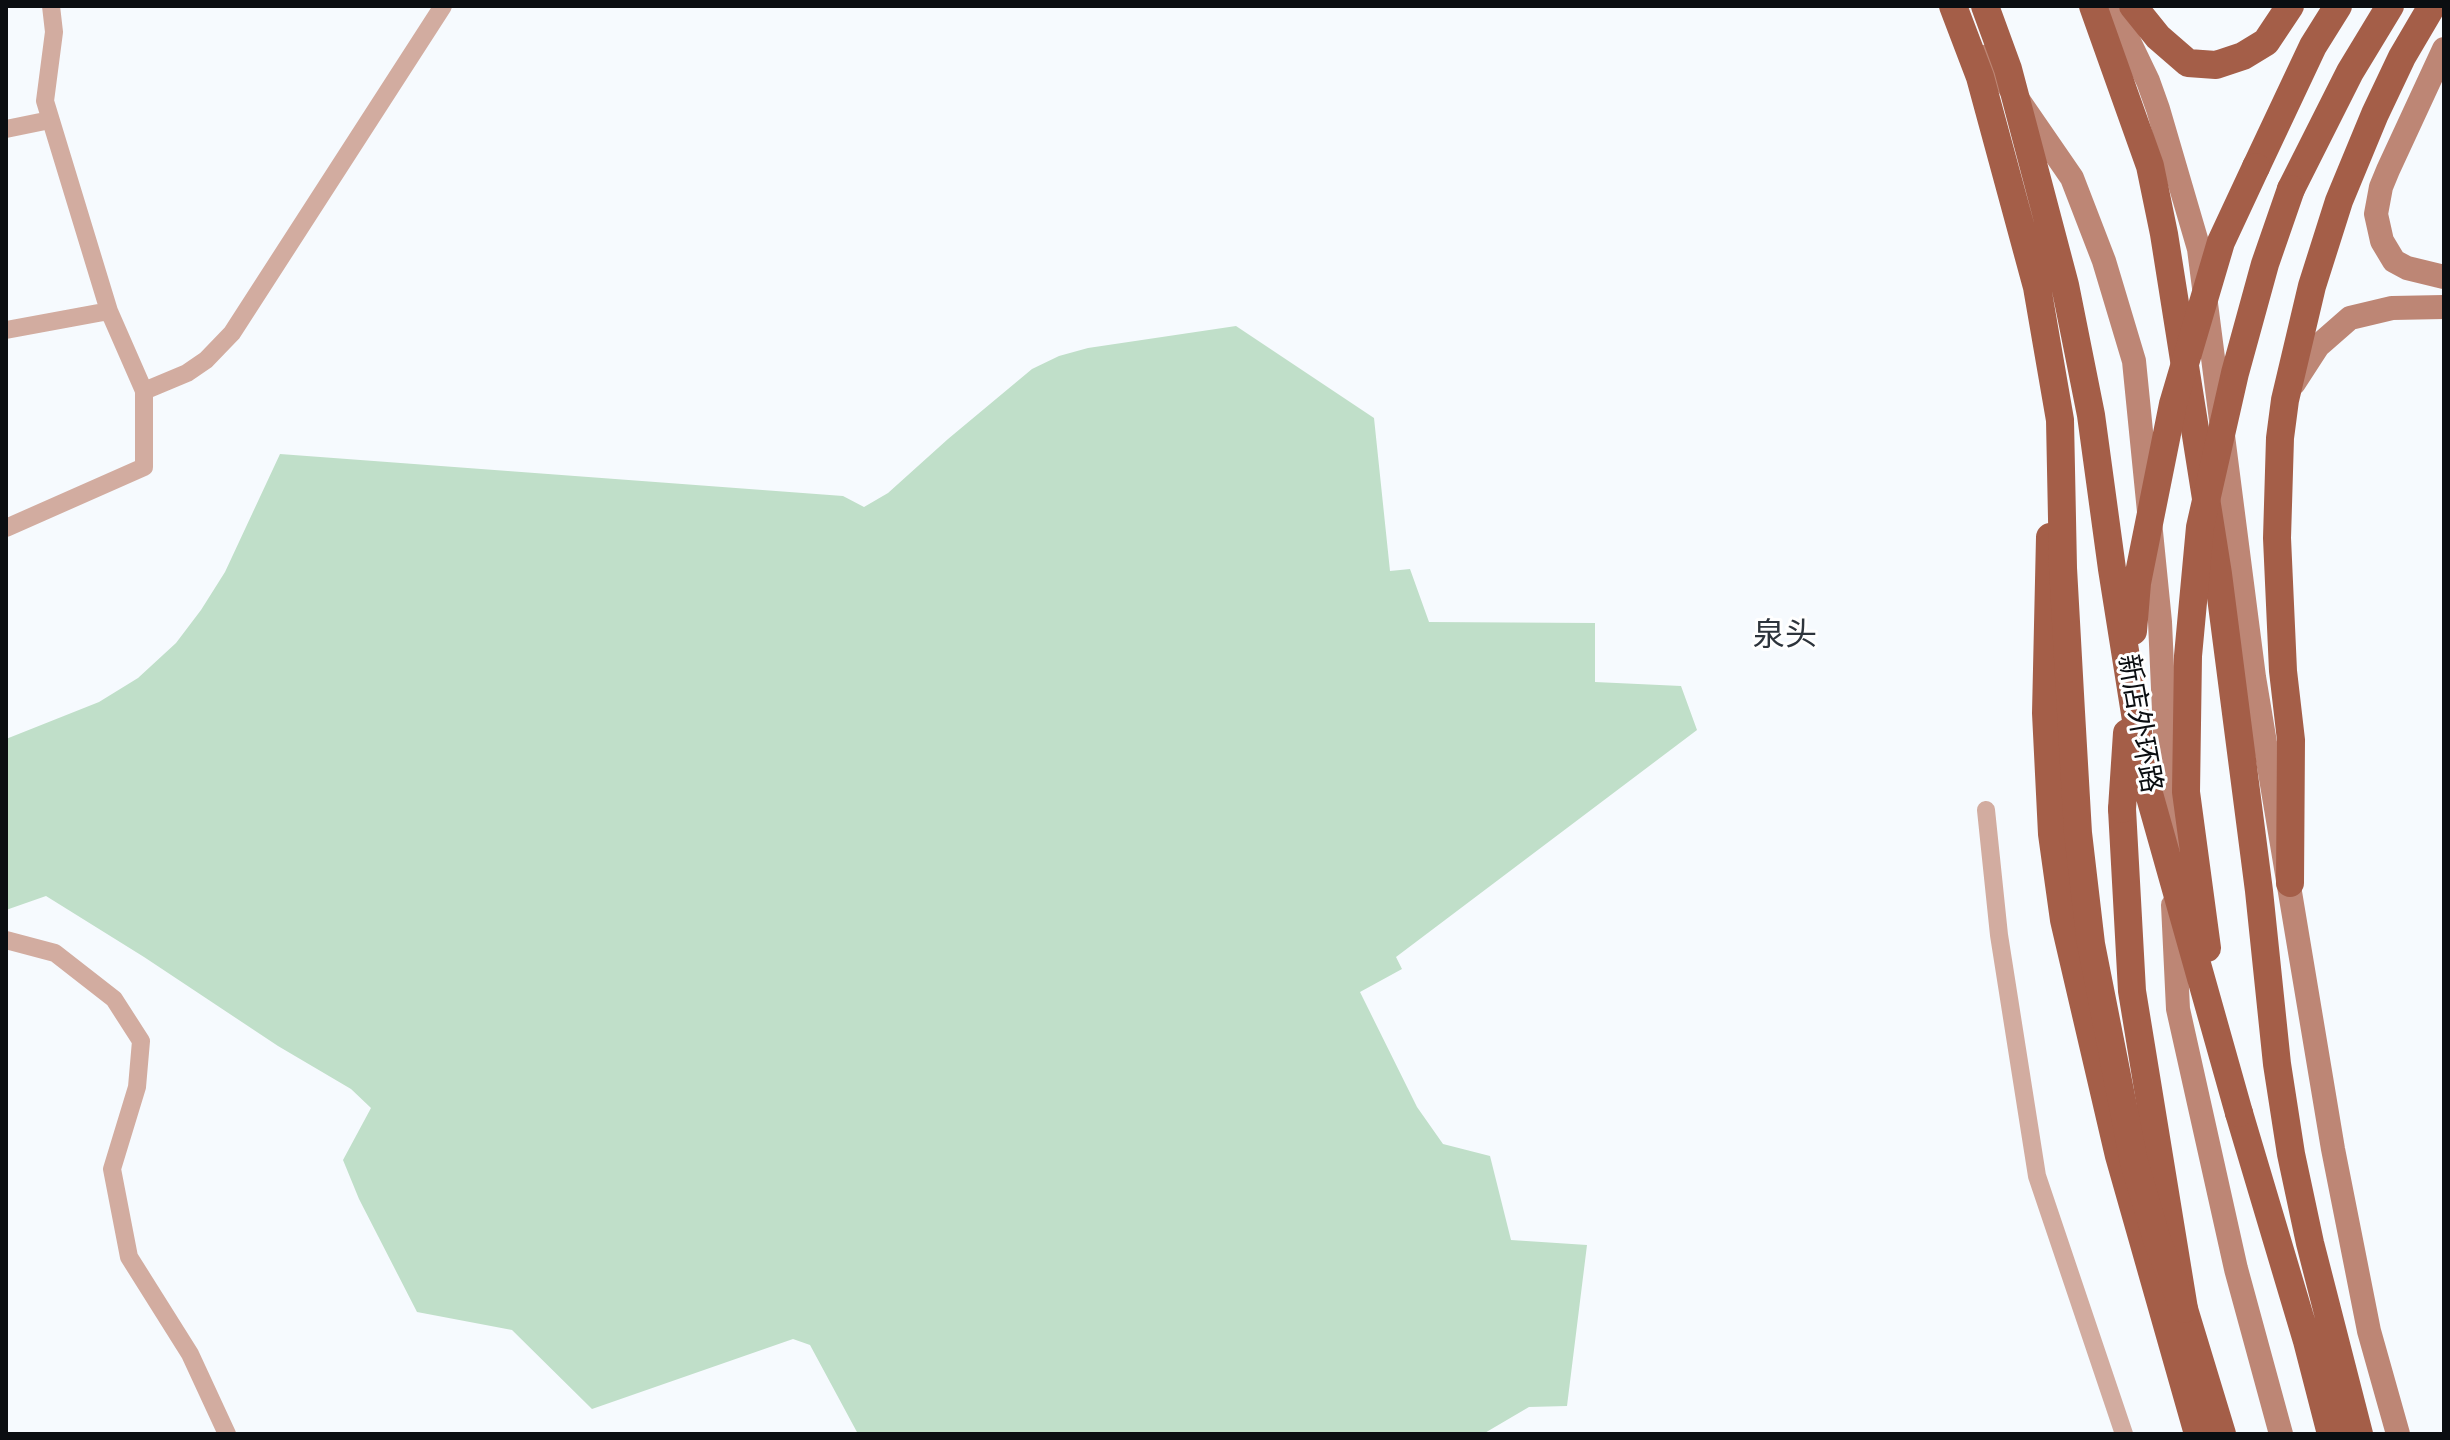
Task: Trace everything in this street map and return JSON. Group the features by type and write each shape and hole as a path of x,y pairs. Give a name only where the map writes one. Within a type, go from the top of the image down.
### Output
{"highway":[{"name":"新店外环路","path":"1955,6 1980,77 2037,287 2060,420 2063,568 2078,833 2091,944 2134,1162 2222,1434"},
{"name":"新店外环路","path":"1985,6 2008,69 2065,285 2091,415 2146,783 2331,1434"},
{"path":"2093,6 2150,166 2164,234 2218,574 2259,891 2277,1064 2291,1154 2310,1243 2359,1434"},
{"path":"2133,6 2158,37 2188,63 2216,65 2243,56 2266,42 2290,6"},
{"path":"2184,1309 2132,991 2122,809 2137,583 2173,404 2221,242 2313,46 2338,6"},
{"path":"2239,1113 2203,929 2186,792 2188,656 2200,527 2235,373 2265,264 2291,189 2350,72 2390,6"},
{"path":"2290,883 2291,740 2283,671 2277,538 2280,438 2285,400 2308,298 2339,201 2402,57 2432,6"},
{"path":"2051,509 2046,713 2052,834 2064,920 2116,1141 2198,1434"}],"main road":[{"path":"1955,6 2072,178 2104,261 2134,361 2160,622 2178,1009 2236,1269 2281,1434"},
{"path":"2112,6 2148,81 2199,249 2254,677 2349,1238 2369,1331 2398,1434"},
{"path":"2444,49 2388,170 2376,214 2382,241 2394,261 2407,268 2444,277"},
{"path":"1988,56 2064,229 2051,509"},
{"path":"2285,400 2302,367 2318,346 2350,318 2392,308 2444,307"}],"street":[{"path":"6,528 144,467 144,391 109,311 45,101 54,32 51,6"},
{"path":"144,391 187,373 206,360 232,333 443,6"},
{"path":"6,129 50,120"},
{"path":"6,330 109,311"},
{"path":"1986,810 1999,935 2037,1176 2124,1434"},
{"path":"6,940 55,953 114,999 141,1041 137,1087 112,1169 129,1257 190,1354 227,1434"}],"green space":[{"path":"1236,326 1374,418 1390,571 1410,569 1429,622 1595,623 1595,682 1681,686 1697,730 1396,957 1402,969 1360,992 1417,1107 1443,1144 1490,1156 1511,1240 1587,1245 1567,1406 1529,1407 1483,1434 858,1434 810,1345 793,1339 592,1409 512,1330 417,1312 359,1199 343,1160 371,1108 351,1089 278,1046 46,896 6,910 6,739 99,702 138,678 176,643 225,572 280,454 843,496 864,507 888,493 1032,369 1059,356 1088,348"}],"district":[{"name":"泉头","path":"1785,637"}]}
